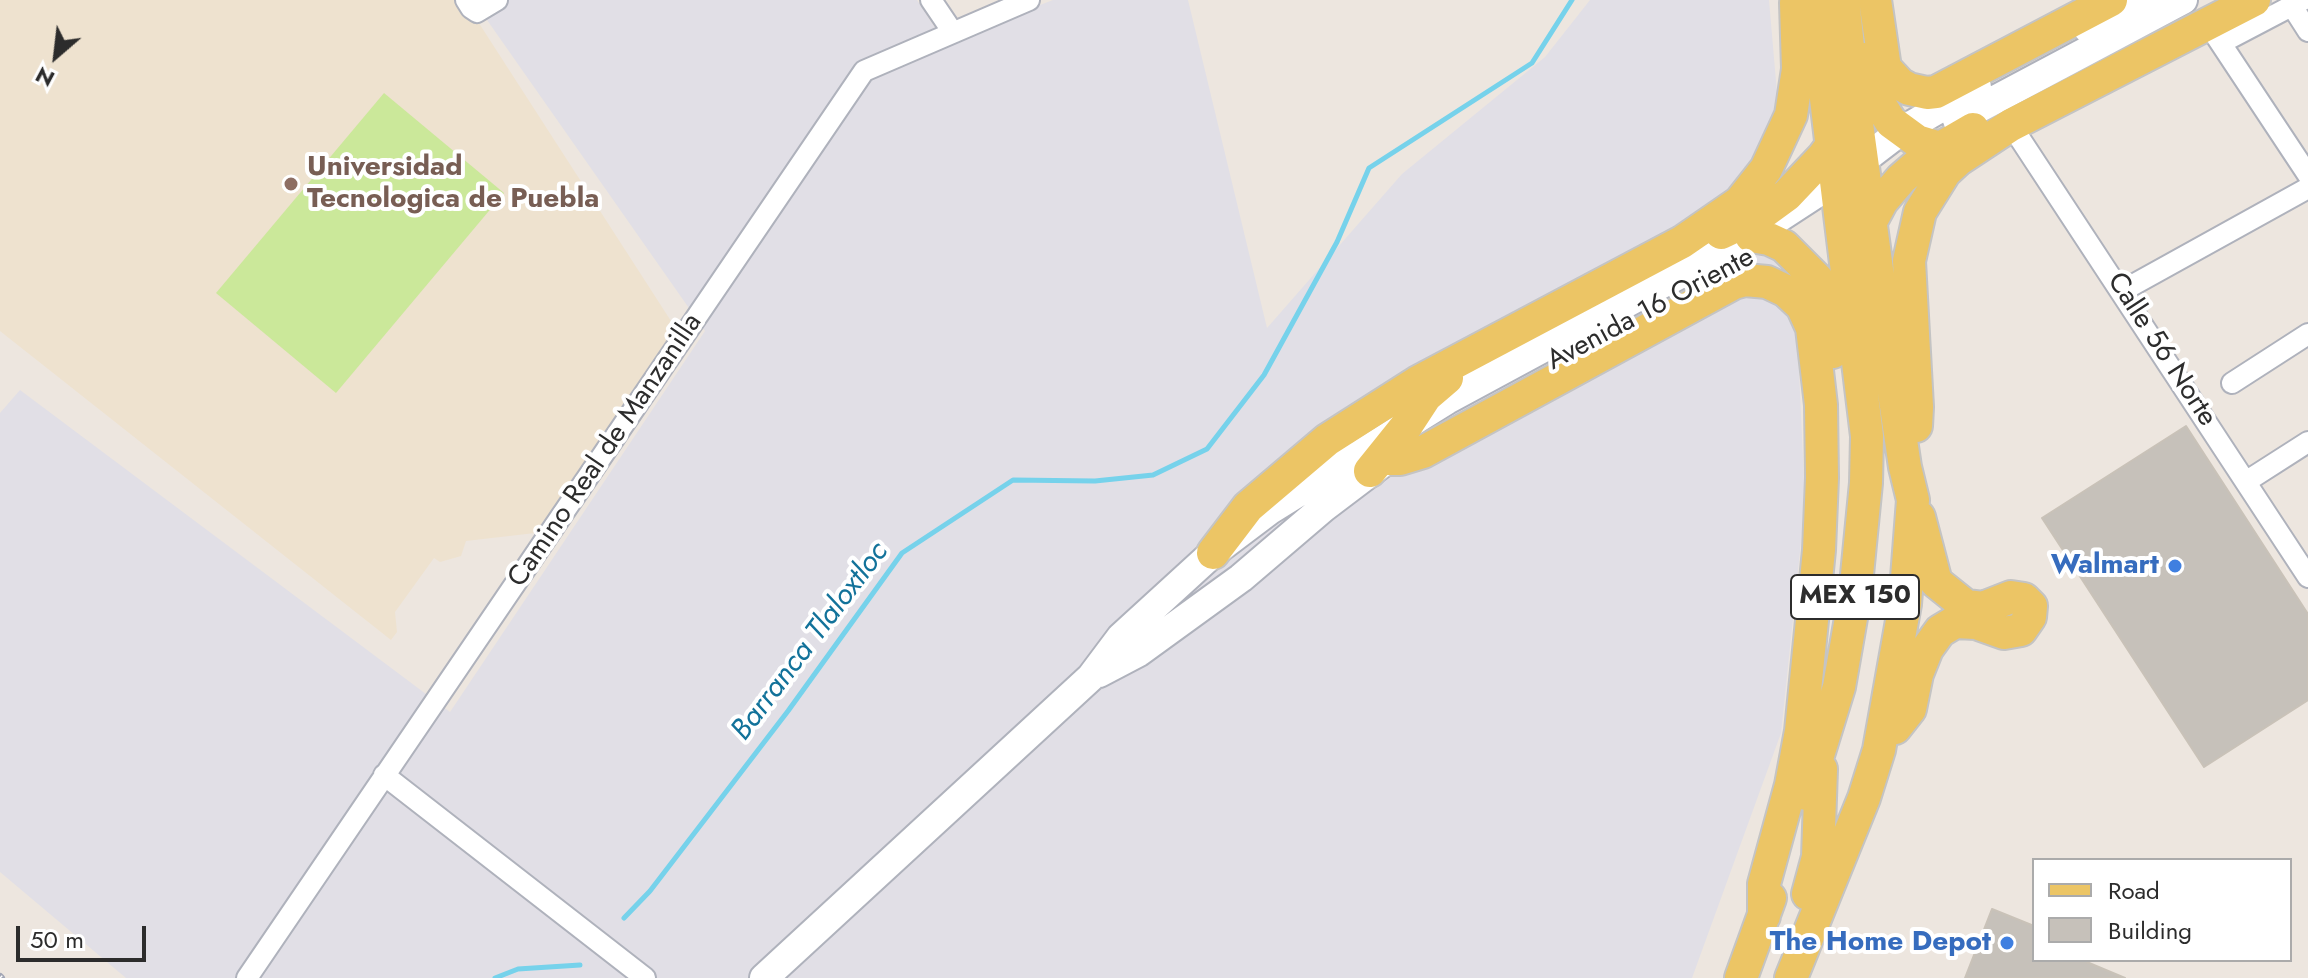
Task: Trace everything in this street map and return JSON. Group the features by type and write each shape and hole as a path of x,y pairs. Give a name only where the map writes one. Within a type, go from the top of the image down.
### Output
{"main road":[{"path":"1213,553 1257,498 1327,440 1418,382 1682,242 1740,202 1766,169 1791,115 1798,69 1796,0"},
{"name":"MEX 150","path":"1791,978 1864,798 1879,750 1905,604 1913,500 1905,467 1870,221 1832,144 1814,0"},
{"name":"MEX 150","path":"1741,978 1822,748 1839,687 1855,595 1866,483 1867,436 1850,285 1854,102 1843,0"},
{"path":"1857,0 1863,56 1871,87 1883,112 1919,140 1965,146 1999,132"},
{"path":"1875,0 1885,68 1900,84 1927,93 1936,92 2111,0"},
{"path":"1905,467 1913,448 1917,407 1908,278 1913,236 1927,199 1945,172 1958,160 2183,0"},
{"path":"1850,285 1870,221 1901,179 1919,140 2142,30 2216,23 2254,0"},
{"path":"1378,466 1426,396 1459,370 1761,214 1801,182 1848,120 1854,102"},
{"name":"Avenida 16 Oriente","path":"1130,644 1241,578 1378,466 1473,406 1764,239 1851,180 1919,140"},
{"path":"1764,239 1809,268 1817,279 1831,315 1838,473 1824,664 1818,857 1782,978"},
{"name":"Avenida 16 Oriente","path":"1130,644 1213,553 1270,510 1447,400 1764,239"},
{"path":"1378,466 1423,452 1734,283 1745,280 1767,282 1786,291 1802,306 1812,328 1821,405 1819,550 1801,731 1791,785 1764,884 1764,916"},
{"path":"1879,750 1910,709 1917,674 1927,649 1940,631 1955,622 1976,623 2004,633 2021,630 2030,617 2031,606 2024,599 2011,597 1983,608 1966,606 1936,582 1913,500"},
{"path":"764,978 1130,644"}],"street":[{"path":"471,6 497,0"},
{"path":"931,0 952,31"},
{"name":"Camino Real de Manzanilla","path":"247,978 864,71 1029,0"},
{"path":"2308,31 2298,3 2216,23 2308,175"},
{"name":"Calle 56 Norte","path":"1999,132 2122,291 2305,566"},
{"path":"2122,291 2308,188"},
{"path":"2232,383 2308,334"},
{"path":"2247,481 2308,442"},
{"path":"384,775 645,978"}],"shaded area":[{"name":"Universidad Tecnologica de Puebla","path":"0,0 464,0 680,335 535,533 466,541 461,556 440,562 434,558 395,612 397,632 391,640 0,331"},
{"path":"473,0 917,0 944,42 1053,0 1188,0 1267,328 1402,174 1545,57 1590,0 1769,0 1797,326 1805,504 1781,733 1692,978 126,978 0,872 0,413 20,390 450,712 705,331"}],"green space":[{"path":"384,93 504,193 336,393 216,293"}],"building":[{"name":"Walmart","path":"2186,426 2308,614 2308,700 2204,767 2042,518"},
{"name":"The Home Depot","path":"1992,909 2032,925 2032,962 2087,962 2125,978 1965,978"}],"waterway":[{"name":"Barranca Tlaloxtloc","path":"624,918 650,891 788,711 902,553 1013,480 1095,481 1153,475 1207,449 1264,375 1337,242 1369,168 1532,63 1572,0"},
{"name":"Barranca Tlaloxtloc","path":"495,978 518,969 580,965"}],"place":[{"name":"Universidad Tecnologica de Puebla","path":"291,184"},
{"name":"Walmart","path":"2175,566"},
{"name":"The Home Depot","path":"2007,943"}]}
